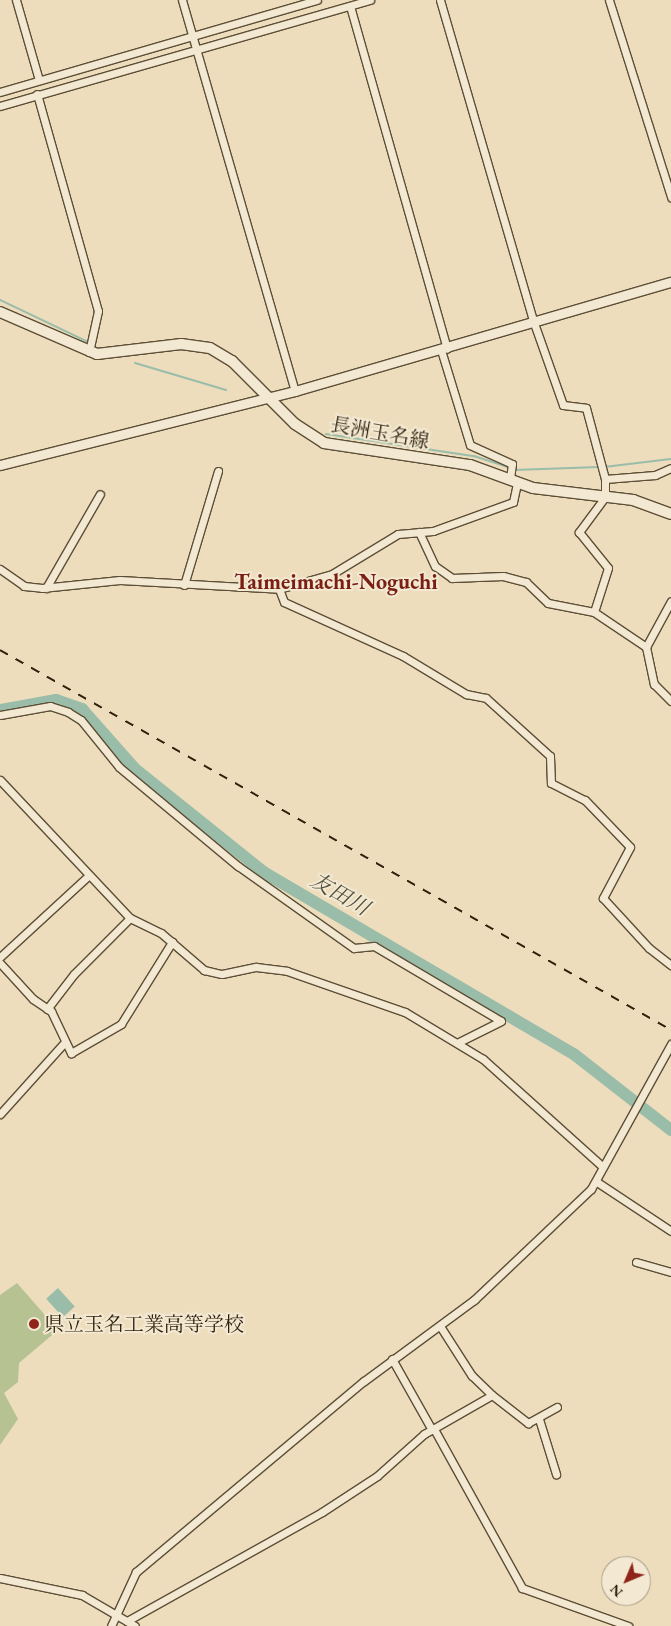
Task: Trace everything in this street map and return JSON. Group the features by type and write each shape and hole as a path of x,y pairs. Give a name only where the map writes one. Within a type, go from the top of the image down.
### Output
{"main road":[{"name":"長洲玉名線","path":"0,312 89,352 119,355 181,344 210,348 232,361 268,397 324,443 470,465 605,497 632,500 671,514"}],"street":[{"path":"16,0 39,80"},
{"path":"182,0 295,391"},
{"path":"0,92 193,38 317,0"},
{"path":"0,106 370,0"},
{"path":"440,0 534,323 563,405 586,408 602,467 605,479 605,497 579,532 608,568 594,612"},
{"path":"609,0 671,197"},
{"path":"0,569 24,586 46,588 120,580 279,589 332,574 398,534 419,532 513,502 512,475 470,445 350,6"},
{"path":"37,94 98,310 89,352"},
{"path":"0,465 295,391 444,350 671,282"},
{"path":"605,479 655,475 671,468"},
{"path":"184,585 218,471"},
{"path":"46,588 100,494"},
{"path":"419,532 435,566 452,578 503,576 526,582 548,603 594,612 646,647"},
{"path":"279,589 284,602 404,656 466,694 486,698 550,756 551,783 585,800 630,847 603,898 649,948 671,965"},
{"path":"671,601 646,647 654,684 671,701"},
{"path":"0,714 50,706 68,712 81,720 119,766 246,872 354,948 374,946 502,1021 457,1043"},
{"path":"0,780 88,876 130,918 172,942 211,973 268,967 307,976 405,1012 457,1043 497,1070 602,1166"},
{"path":"0,957 88,876"},
{"path":"47,1009 74,974 130,918"},
{"path":"0,963 47,1009 63,1044 71,1054 121,1024 172,942"},
{"path":"0,1114 63,1044"},
{"path":"111,1626 119,1615 136,1572 392,1359 440,1326 489,1286 597,1182 602,1166 671,1044"},
{"path":"597,1182 671,1231"},
{"path":"636,1262 671,1272"},
{"path":"440,1326 472,1376 524,1422 539,1419 557,1407"},
{"path":"392,1359 522,1588 628,1626"},
{"path":"127,1620 322,1512 377,1476 433,1429 492,1395"},
{"path":"539,1419 556,1474"},
{"path":"0,1578 82,1595 135,1626"}],"shaded area":[{"path":"17,1283 58,1330 19,1363 18,1382 4,1393 18,1419 0,1445 0,1295"},
{"path":"58,1288 75,1307 63,1317 46,1299"}],"waterway":[{"path":"0,300 88,342"},
{"path":"135,363 226,390"},
{"path":"326,434 474,456 510,468"},
{"path":"604,467 671,459"},
{"path":"514,470 599,467"},
{"name":"友田川","path":"0,710 56,700 82,709 135,769 265,873 575,1055 671,1130"}],"railway":[{"path":"0,650 671,1030"}],"place":[{"name":"県立玉名工業高等学校","path":"34,1324"}],"district":[{"name":"Taimeimachi-Noguchi","path":"336,582"}]}
